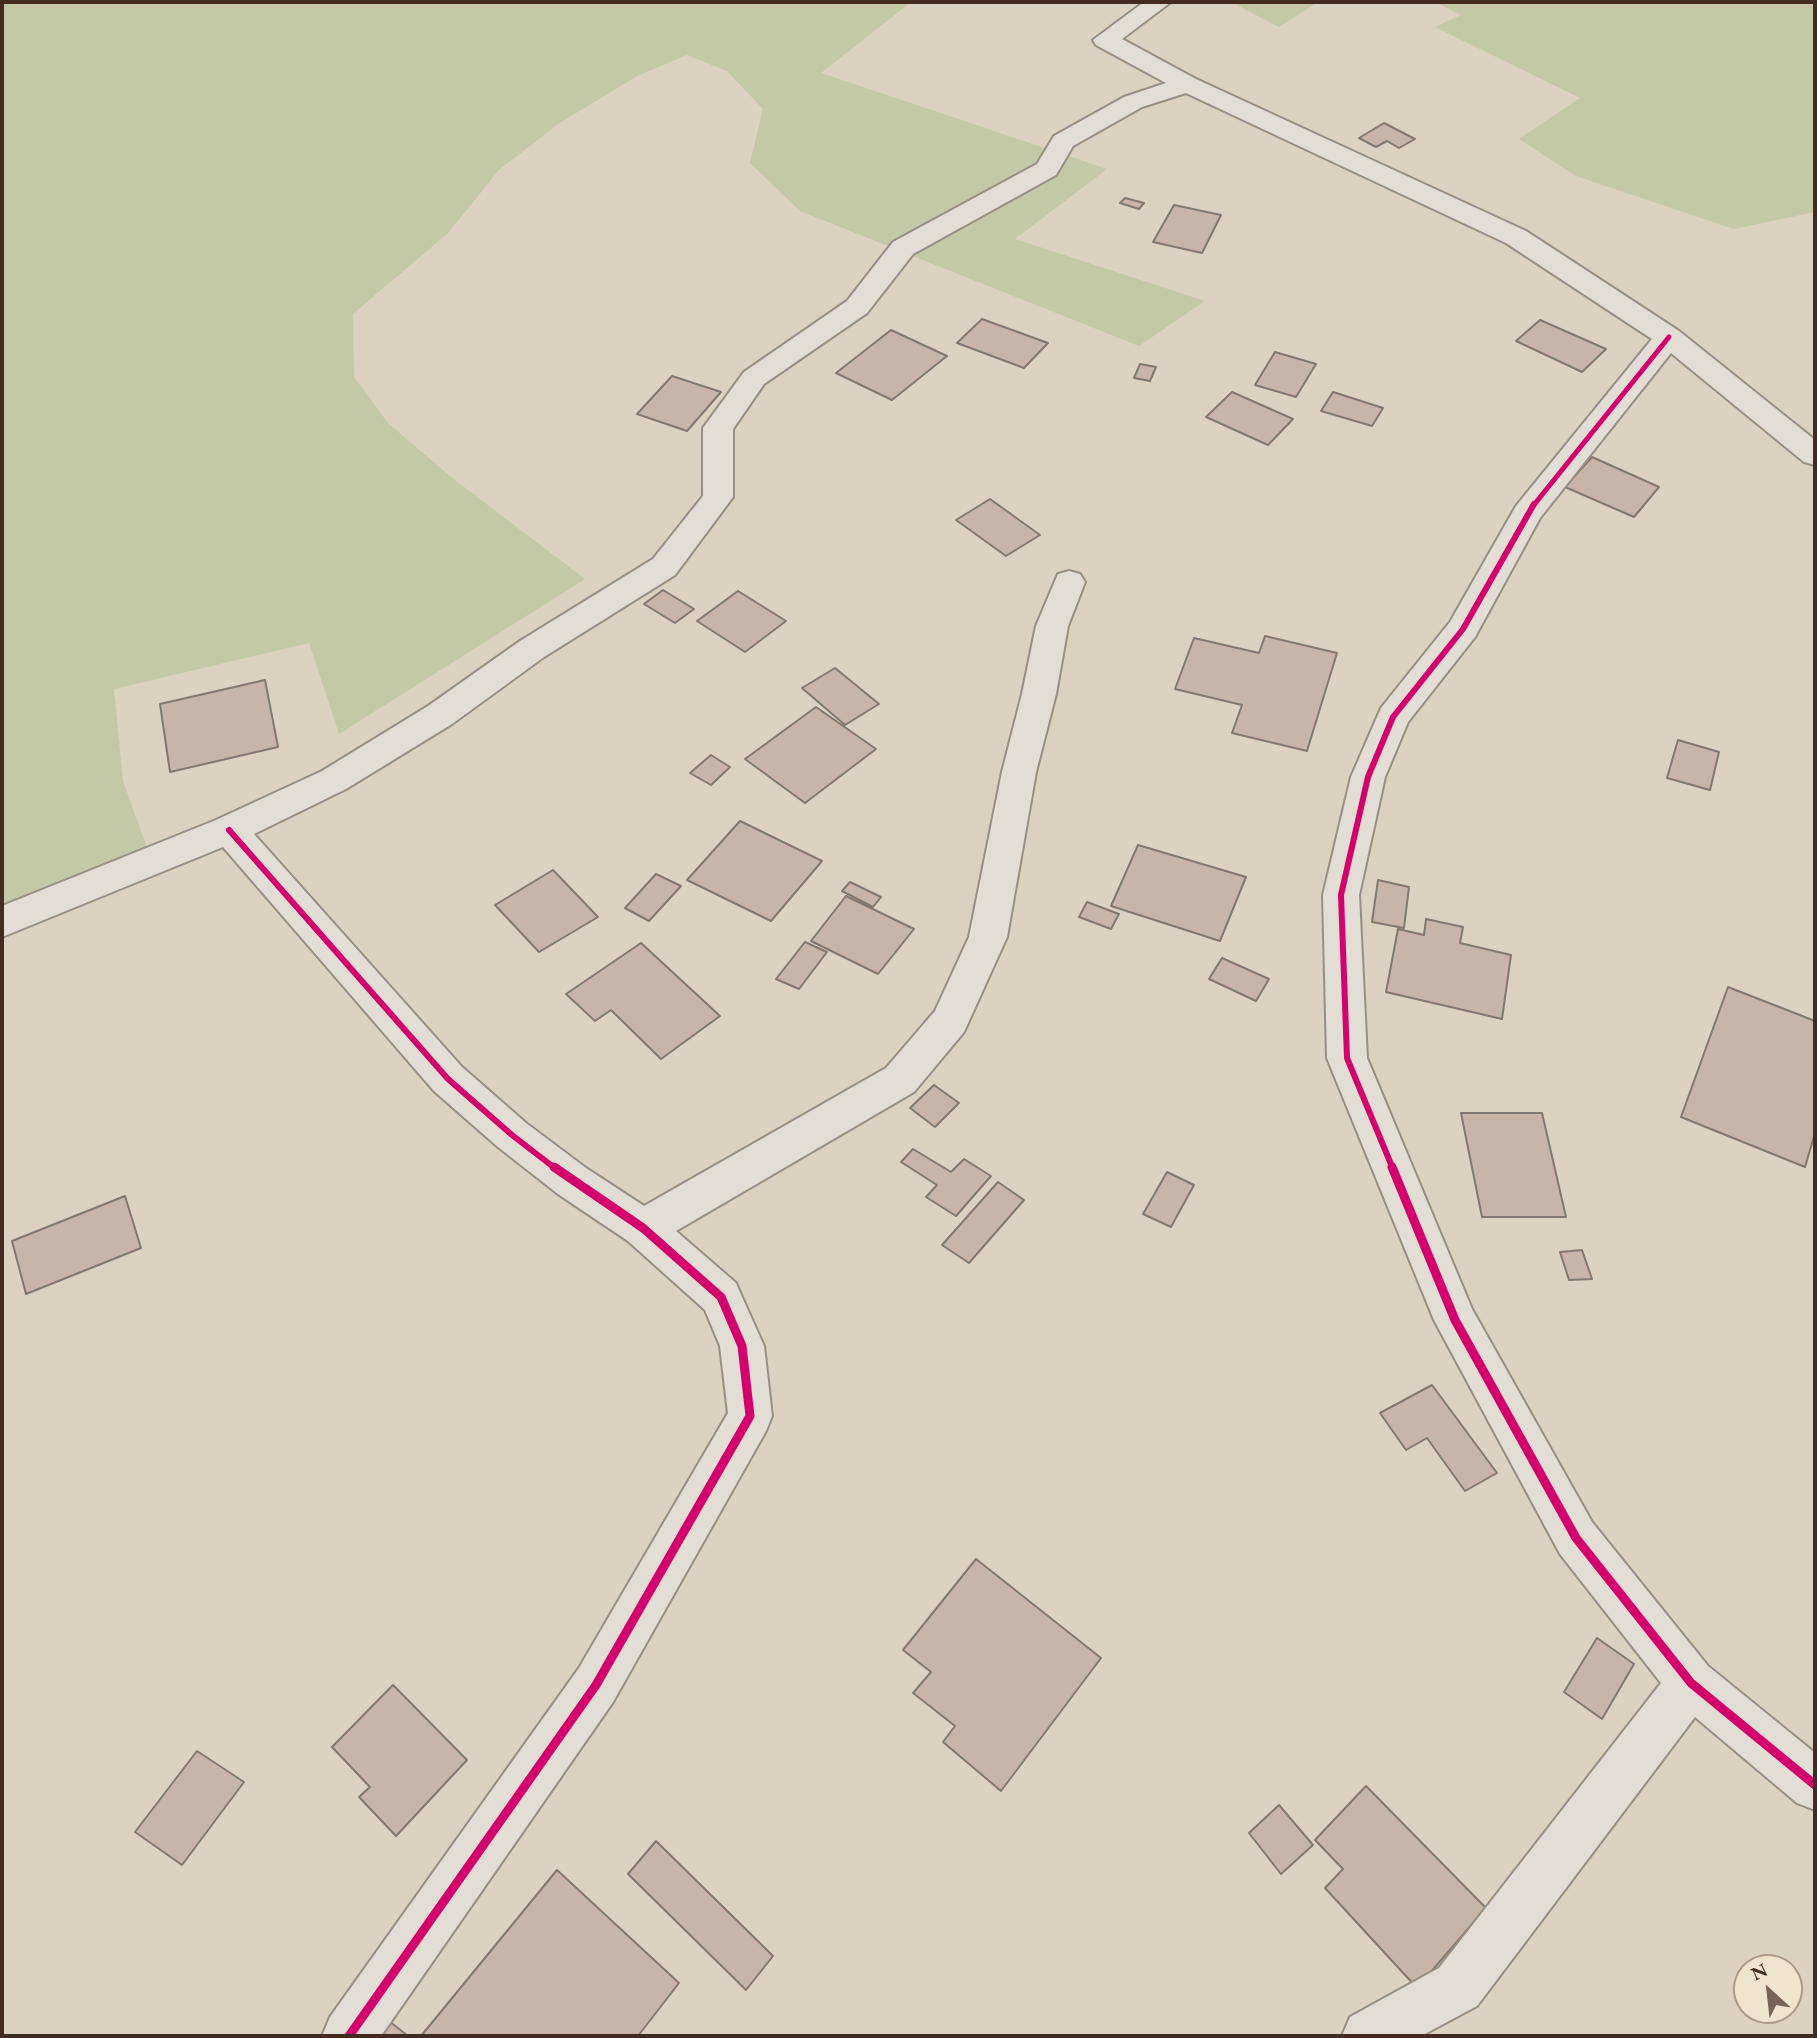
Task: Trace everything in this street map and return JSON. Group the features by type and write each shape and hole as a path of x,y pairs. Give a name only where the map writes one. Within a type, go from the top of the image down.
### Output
{"street":[{"path":"1159,2 1105,40 1187,84 1516,237 1669,337 1815,455"},
{"path":"2,922 229,831 345,773 440,715 532,649 664,567 718,497 718,428 754,378 857,307 903,248 1047,169 1063,141 1133,102 1187,84"},
{"path":"1669,337 1527,513 1463,629 1393,717 1368,777 1341,895 1347,1058 1455,1320 1576,1538 1691,1683 1815,1785"},
{"path":"643,1228 900,1080 950,1021 988,937 1019,772 1052,626 1069,582"},
{"path":"229,831 448,1079 552,1166 643,1228 721,1297 742,1346 750,1416 596,1685 349,2036"},
{"path":"1369,2036 1458,1987 1691,1683"}],"green space":[{"path":"2,2 907,2 910,3 821,73 1107,169 1015,239 1205,301 1139,346 800,211 750,163 763,109 727,71 687,55 637,76 558,124 499,170 448,233 353,314 354,377 388,423 451,477 585,579 339,734 309,643 114,689 123,781 147,848 2,909"},
{"path":"1231,2 1318,2 1279,27"},
{"path":"1435,2 1815,2 1815,212 1734,229 1576,176 1519,139 1580,98 1435,27 1461,15"}],"building":[{"path":"1384,123 1415,139 1399,148 1387,141 1376,147 1359,138"},
{"path":"1125,198 1144,203 1139,209 1120,203"},
{"path":"1174,205 1221,215 1202,253 1153,242"},
{"path":"982,319 1048,343 1024,368 957,343"},
{"path":"1540,320 1606,349 1582,372 1516,341"},
{"path":"891,330 947,356 892,400 836,373"},
{"path":"1275,352 1316,364 1296,397 1255,385"},
{"path":"1140,364 1156,367 1150,381 1134,378"},
{"path":"672,376 721,392 687,431 637,414"},
{"path":"1232,392 1293,419 1268,445 1206,417"},
{"path":"1333,392 1383,408 1372,426 1321,411"},
{"path":"1592,457 1659,487 1634,517 1565,487"},
{"path":"990,499 1040,535 1006,556 956,520"},
{"path":"663,590 694,609 675,623 644,604"},
{"path":"738,591 786,621 745,652 697,621"},
{"path":"1265,636 1337,653 1307,751 1232,733 1242,705 1175,689 1194,638 1259,653"},
{"path":"835,668 879,704 845,725 802,688"},
{"path":"265,680 278,747 170,772 160,704"},
{"path":"816,707 876,749 805,803 745,759"},
{"path":"1678,740 1719,752 1710,790 1667,778"},
{"path":"711,755 730,767 711,785 690,773"},
{"path":"740,821 822,861 771,921 687,880"},
{"path":"1138,845 1246,877 1220,941 1111,906"},
{"path":"553,870 598,917 539,952 495,905"},
{"path":"656,874 681,886 649,921 625,908"},
{"path":"1378,880 1409,887 1404,928 1372,922"},
{"path":"850,882 881,897 873,907 842,891"},
{"path":"846,896 914,929 878,974 811,941"},
{"path":"1087,902 1119,914 1111,929 1079,917"},
{"path":"1426,919 1463,927 1460,943 1511,955 1502,1019 1386,992 1398,929 1424,935"},
{"path":"805,942 827,952 799,989 776,979"},
{"path":"641,943 720,1016 661,1059 611,1010 595,1021 566,994"},
{"path":"1222,958 1269,979 1256,1001 1209,979"},
{"path":"1728,987 1815,1021 1815,1133 1805,1167 1681,1117"},
{"path":"934,1085 959,1103 935,1127 910,1108"},
{"path":"1461,1113 1542,1113 1566,1217 1482,1217"},
{"path":"913,1149 951,1172 964,1159 991,1176 956,1216 926,1197 937,1185 901,1162"},
{"path":"1167,1172 1194,1185 1171,1227 1143,1214"},
{"path":"998,1182 1024,1200 969,1263 942,1245"},
{"path":"125,1196 141,1248 26,1294 12,1241"},
{"path":"1582,1250 1592,1279 1569,1280 1560,1252"},
{"path":"1432,1385 1497,1473 1465,1491 1427,1438 1406,1450 1380,1413"},
{"path":"976,1559 1101,1658 1001,1791 943,1742 955,1726 913,1693 931,1672 903,1650"},
{"path":"1597,1638 1634,1664 1602,1719 1564,1692"},
{"path":"393,1685 467,1760 396,1836 359,1797 370,1787 332,1747"},
{"path":"197,1751 244,1782 182,1865 135,1832"},
{"path":"1366,1786 1486,1908 1417,1988 1325,1888 1343,1869 1315,1840"},
{"path":"1279,1805 1313,1845 1281,1874 1249,1833"},
{"path":"656,1841 773,1956 746,1990 628,1874"},
{"path":"557,1870 679,1983 638,2036 421,2036"},
{"path":"389,2021 408,2036 378,2036"}],"cycle path":[{"path":"1669,337 1527,513 1463,629 1393,717 1368,777 1341,895 1347,1058 1455,1320 1576,1538 1691,1683 1815,1785"},
{"path":"229,830 448,1079 512,1135 572,1181 643,1228 721,1297 742,1346 750,1416 596,1685 349,2036"}]}
